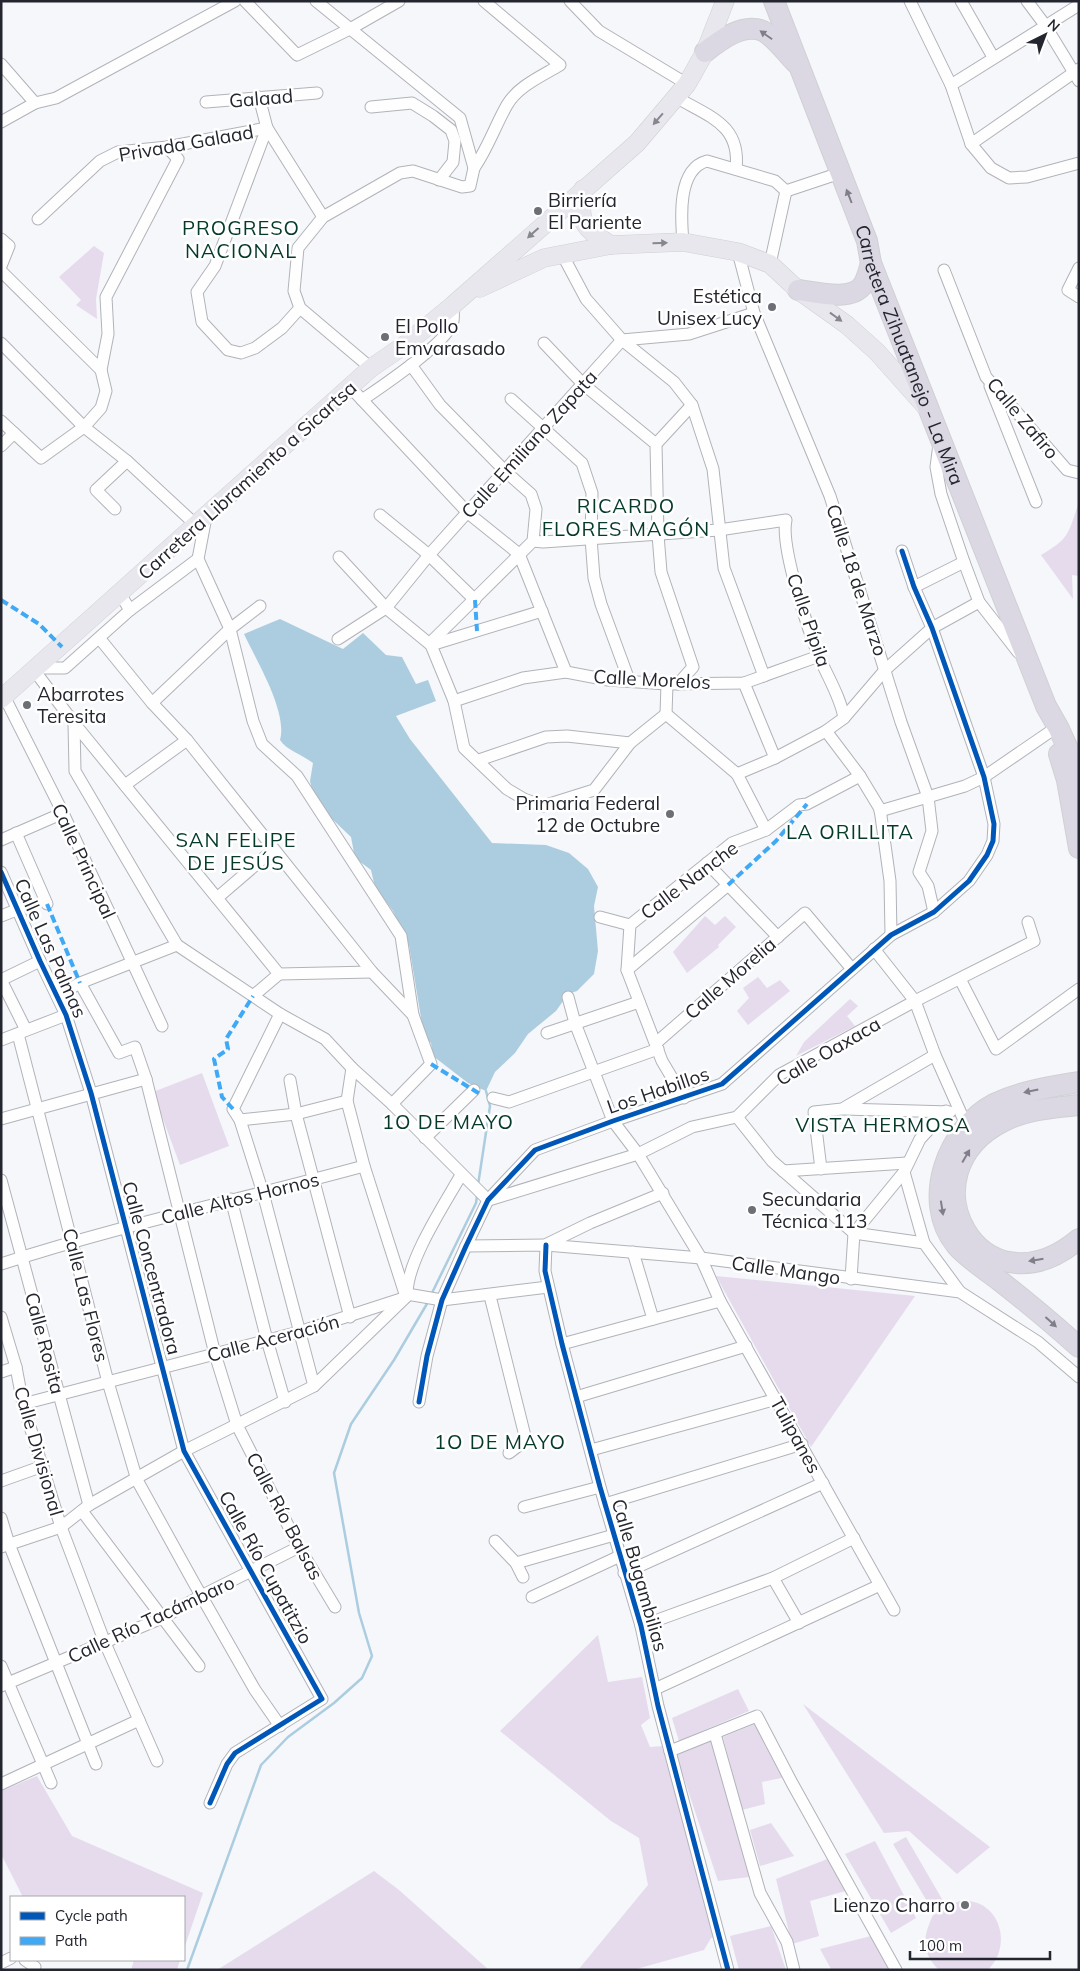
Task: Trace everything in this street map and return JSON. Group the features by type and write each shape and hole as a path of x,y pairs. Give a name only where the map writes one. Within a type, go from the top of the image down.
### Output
{"highway":[{"name":"Carretera Zihuatanejo - La Mira","path":"774,1 802,68 867,241 871,263 1030,668 1075,776 1079,848"},
{"path":"705,52 730,34 749,29 763,31 802,68"},
{"path":"798,290 840,294 853,293 863,286 871,263"},
{"path":"1079,1082 1025,1092 994,1104 977,1116 964,1121 949,1155 942,1178 941,1204 949,1233 964,1253 1045,1317 1079,1347"},
{"path":"1079,1105 1028,1112 1004,1121 986,1133 973,1144 964,1157 957,1174 956,1209 967,1234 985,1253 998,1260 1018,1263 1051,1258 1079,1239"}],"main road":[{"path":"458,300 637,143 682,91 705,52 724,1"},
{"path":"583,189 582,220 590,233 611,245"},
{"path":"458,300 544,258 611,245 684,242 738,252 770,264 798,290 847,325 877,352 928,409"},
{"name":"Carretera Libramiento a Sicartsa","path":"3,698 201,521 357,394 371,368 406,344 458,300"}],"street":[{"path":"1,122 35,104 56,98 235,1"},
{"path":"245,1 297,55 350,30 399,1"},
{"path":"316,1 460,118 474,168"},
{"path":"371,368 300,308 294,291 298,248 323,217 400,173 413,172 462,187 470,186 474,168 487,149 508,104 526,85 560,65 484,1"},
{"path":"570,1 598,31 682,91 730,133 736,145 736,169"},
{"path":"910,1 951,85 971,144 991,168 1009,178 1027,177 1073,165"},
{"path":"961,1 993,57"},
{"path":"971,144 1077,75 1027,1"},
{"path":"951,85 1079,5"},
{"path":"1,64 35,104"},
{"name":"Galaad","path":"206,102 317,93"},
{"path":"259,97 267,128 323,217"},
{"path":"371,107 412,104 433,116 451,130 455,141 453,162 439,180"},
{"path":"267,128 215,266 197,292 202,322 228,350 241,353 255,348 282,328 300,308"},
{"name":"Privada Galaad","path":"38,219 100,161 118,152 167,147 267,128"},
{"path":"1,421 41,458 84,427 101,408 106,391 101,370 108,334 106,297 178,159 167,147"},
{"path":"684,242 680,208 687,179 701,162 707,161 775,181 786,192"},
{"path":"786,192 840,173"},
{"path":"770,264 786,192"},
{"path":"1,239 9,246 1,266"},
{"name":"Calle 18 de Marzo","path":"738,252 754,313 830,496 885,670 928,797 932,831 919,872 928,886 934,912"},
{"path":"562,254 586,298 622,340 674,382 692,406 714,469 724,568 764,676"},
{"path":"1079,268 1068,290 1079,297"},
{"name":"Calle Zafiro","path":"944,270 986,377 1067,470 1079,473"},
{"path":"1,271 101,370"},
{"path":"458,300 448,332 411,365 357,394 468,513 519,554 566,672"},
{"path":"622,340 690,334 754,313"},
{"name":"Calle Emiliano Zapata","path":"338,639 386,608 428,555 505,472 622,340"},
{"path":"1,343 84,427 201,521 198,559 230,629 253,720 262,744 297,776 401,936 413,1015 431,1064 392,1104"},
{"path":"544,343 583,384 656,444"},
{"path":"411,365 440,405 505,472 531,494 536,509 533,541 430,644"},
{"path":"986,377 1036,502"},
{"path":"511,399 582,463 592,493 591,538 594,578 601,604 629,680"},
{"path":"339,558 386,608 430,644 454,701 464,748 479,760 490,774 507,789 524,799 543,806 594,790 630,743 666,714 672,684 693,667 661,572 658,535 656,444 692,406"},
{"path":"1,446 14,433"},
{"path":"940,439 936,467 941,494 979,602 1030,668"},
{"path":"114,509 96,490 127,461"},
{"path":"380,515 428,555 475,600"},
{"name":"Calle Pípila","path":"719,530 786,520 784,528 791,568 819,656 844,718"},
{"path":"533,541 543,542 719,530"},
{"name":"Los Habillos","path":"419,1402 438,1299 466,1246 486,1198 536,1150 612,1121 722,1084 891,935 934,912 969,880 993,841 994,824 984,777 932,628 914,587 902,551"},
{"path":"35,669 65,668 100,639 130,610 198,559"},
{"path":"914,587 964,562"},
{"path":"120,594 130,610"},
{"path":"737,774 775,758 826,731 844,718 885,670 932,628 979,602"},
{"path":"152,702 230,629 260,606"},
{"path":"430,644 542,611"},
{"path":"100,639 152,702 187,740 372,972 413,1015"},
{"name":"Calle Morelos","path":"454,701 523,678 566,672 608,680 672,684 744,683 819,656"},
{"path":"35,669 74,722 279,974"},
{"path":"744,683 775,758"},
{"name":"Calle Principal","path":"3,698 63,813 131,963 162,1026"},
{"path":"666,714 737,774 766,830"},
{"path":"74,722 75,771 177,945 280,1014 325,1039 352,1068 392,1104 462,1177 486,1198 638,1154 692,1127 737,1117 783,1171 854,1233 924,1243"},
{"path":"880,810 965,786 984,777 1055,730"},
{"path":"826,731 860,776 880,810 890,881 891,935"},
{"path":"479,760 546,737 567,736 630,743"},
{"path":"125,785 187,740"},
{"name":"Calle Nanche","path":"684,1098 662,1061 627,970 630,925 732,843 766,830 799,805 807,804 860,776"},
{"path":"1,840 63,813"},
{"path":"16,833 47,904"},
{"path":"217,898 273,850"},
{"path":"707,863 778,937"},
{"name":"Calle Las Palmas","path":"1,872 66,1015 90,1093"},
{"path":"627,970 728,885"},
{"path":"1,916 19,910"},
{"name":"Calle Morelia","path":"657,1046 805,913 852,969"},
{"path":"600,917 630,925"},
{"name":"Calle Oaxaca","path":"737,1117 779,1075 915,1001 1034,941 1028,922"},
{"path":"57,996 80,983 177,945"},
{"path":"874,949 915,1001 935,1055 964,1121"},
{"path":"1,980 40,961"},
{"path":"253,996 279,974 372,972"},
{"path":"960,979 996,1049 1079,989"},
{"name":"Calle Las Flores","path":"1,980 22,1032 36,1109 73,1242 108,1382 137,1480 201,1596 256,1690 280,1726"},
{"name":"Calle Río Balsas","path":"80,983 119,1053 135,1047 146,1079 215,1354 237,1425 299,1547 335,1607"},
{"name":"Tulipanes","path":"568,997 575,1023 612,1121 638,1154 701,1258 720,1301 777,1399 894,1610"},
{"path":"547,1033 639,1002"},
{"path":"280,1014 233,1109 240,1120 263,1193 314,1386"},
{"path":"1,1040 66,1015"},
{"path":"493,1098 508,1102 594,1073 657,1046"},
{"path":"842,1109 935,1055"},
{"path":"352,1068 347,1101 364,1166 406,1296"},
{"path":"1,1119 146,1079"},
{"path":"290,1080 296,1114 350,1316"},
{"path":"425,1138 474,1090"},
{"name":"Calle Concentradora","path":"90,1093 184,1451"},
{"path":"240,1120 296,1114 347,1101"},
{"path":"821,1169 814,1112 842,1109 946,1111 964,1121"},
{"path":"851,1279 854,1233 906,1168 920,1139 946,1111"},
{"name":"Calle Altos Hornos","path":"1,1264 126,1226 180,1215 231,1199 263,1193 364,1166"},
{"path":"783,1171 906,1168"},
{"path":"906,1168 924,1243 960,1292"},
{"path":"5,1546 61,1527 86,1508 184,1451 314,1386 406,1296 407,1281 423,1244 462,1177"},
{"name":"Calle Rosita","path":"1,1180 59,1395 86,1508"},
{"path":"546,1245 590,1223 663,1193"},
{"path":"231,1199 285,1402"},
{"name":"Calle Mango","path":"466,1246 546,1245 701,1258 960,1292 1038,1342 1079,1377"},
{"name":"Calle Bugambilias","path":"546,1245 544,1263 562,1344 624,1573 641,1626 670,1751 728,1970"},
{"path":"633,1252 653,1319"},
{"name":"Calle Aceración","path":"23,1404 299,1332 406,1296 438,1299 490,1296 548,1287"},
{"path":"490,1296 526,1440 509,1454"},
{"path":"562,1344 720,1301"},
{"name":"Calle Divisional","path":"1,1317 16,1367 23,1404 61,1527 105,1643 157,1761"},
{"path":"576,1397 746,1346"},
{"path":"1,1372 16,1367"},
{"path":"591,1450 777,1399"},
{"path":"605,1504 802,1444"},
{"name":"Calle Río Cupatitzio","path":"184,1451 322,1699 280,1726"},
{"path":"1,1481 43,1466"},
{"path":"624,1573 823,1483"},
{"path":"524,1507 600,1487"},
{"path":"86,1508 162,1618 199,1666"},
{"path":"1,1518 5,1546 56,1664 96,1764"},
{"path":"516,1564 614,1535"},
{"path":"641,1626 773,1578 854,1538"},
{"path":"495,1541 516,1564 523,1577"},
{"name":"Calle Río Tacámbaro","path":"5,1685 162,1618 201,1596 299,1547"},
{"path":"532,1597 620,1556"},
{"path":"773,1578 799,1623"},
{"path":"655,1689 880,1585"},
{"path":"1,1666 5,1685 51,1783"},
{"path":"670,1751 757,1716 896,1970"},
{"path":"1,1784 139,1720"},
{"path":"210,1803 226,1764 235,1753 280,1726"},
{"path":"715,1734 760,1893 787,1942 794,1970"}],"shaded area":[{"path":"94,246 104,253 96,299 97,319 76,305 81,300 59,277"},
{"path":"1079,502 1079,576 1072,575 1073,599 1041,555 1058,544 1067,534"},
{"path":"705,916 715,925 725,916 736,927 718,945 719,947 687,973 673,952"},
{"path":"758,977 767,988 780,980 790,991 748,1025 737,1011 749,998 743,988"},
{"path":"850,999 858,1006 847,1016 855,1026 796,1056 804,1042"},
{"path":"202,1073 229,1146 180,1165 153,1092"},
{"path":"716,1276 915,1296 811,1447"},
{"path":"598,1635 608,1682 642,1677 650,1718 641,1725 650,1747 663,1746 715,1938 711,1938 704,1950 633,1970 578,1970 648,1885 639,1838 611,1821 500,1731"},
{"path":"738,1689 749,1711 679,1741 672,1718"},
{"path":"803,1704 990,1847 957,1874 909,1831 884,1833"},
{"path":"755,1724 786,1777 762,1782 765,1804 742,1810 723,1737"},
{"path":"713,1740 749,1877 718,1881 676,1754"},
{"path":"37,1776 72,1836 203,1893 185,1946 185,1896 22,1896 1,1854 1,1791"},
{"path":"771,1823 794,1856 760,1866 750,1830"},
{"name":"Lienzo Charro","path":"906,1837 946,1906 961,1901 974,1902 985,1907 993,1915 999,1925 1001,1936 1000,1948 996,1960 988,1970 939,1970 933,1963 926,1950 925,1943 927,1929 934,1913 893,1844"},
{"path":"875,1841 916,1918 891,1933 845,1854"},
{"path":"830,1858 849,1890 810,1901 819,1936 792,1944 776,1879"},
{"path":"374,1871 399,1890 489,1970 217,1970"},
{"path":"771,1926 786,1970 739,1970 730,1936"},
{"path":"871,1936 891,1970 831,1969 820,1949"},
{"path":"134,1961 180,1961 177,1970 131,1970"}],"water":[{"path":"280,619 343,649 363,633 386,655 402,657 416,684 428,680 436,701 396,716 410,739 492,843 546,845 569,853 588,869 598,887 594,906 598,951 594,974 577,991 568,994 556,1011 528,1034 515,1053 495,1072 486,1091 468,1083 433,1056 431,1043 424,1036 409,945 393,911 375,887 371,870 355,858 351,837 329,816 314,798 310,781 313,763 286,747 280,740 279,715 270,686 244,634"}],"waterway":[{"path":"478,1185 490,1106 486,1091"},
{"path":"431,1295 476,1203 477,1196"},
{"path":"187,1970 261,1765 288,1737 334,1703 362,1678 372,1656 359,1613 334,1473 351,1424 394,1360 428,1302"}],"marked path":[{"path":"1,600 39,624 62,647"},
{"path":"475,600 477,631"},
{"path":"728,885 776,841 807,804"},
{"path":"47,904 80,983"},
{"path":"233,1109 222,1097 214,1059 228,1049 226,1039 253,996"},
{"path":"431,1064 480,1094"}],"cycle path":[{"path":"419,1402 427,1356 442,1300 466,1246 488,1200 535,1150 722,1084 891,935 934,912 969,881 987,855 993,841 994,824 984,777 932,628 914,587 902,551"},
{"path":"1,872 66,1015 91,1093 184,1451 322,1699 235,1753 227,1764 210,1803"},
{"path":"546,1245 545,1271 562,1344 600,1487 641,1626 658,1706 728,1970"}],"place":[{"name":"Birriería El Pariente","path":"538,211"},
{"name":"Estética Unisex Lucy","path":"772,307"},
{"name":"El Pollo Emvarasado","path":"385,337"},
{"name":"Abarrotes Teresita","path":"27,705"},
{"name":"Primaria Federal 12 de Octubre","path":"670,814"},
{"name":"Secundaria Técnica 113","path":"752,1210"},
{"name":"Lienzo Charro","path":"965,1905"}],"district":[{"name":"PROGRESO NACIONAL","path":"241,240"},
{"name":"RICARDO FLORES MAGÓN","path":"626,518"},
{"name":"LA ORILLITA","path":"850,832"},
{"name":"SAN FELIPE DE JESÚS","path":"236,852"},
{"name":"1O DE MAYO","path":"448,1122"},
{"name":"VISTA HERMOSA","path":"883,1125"},
{"name":"1O DE MAYO","path":"500,1442"}]}
